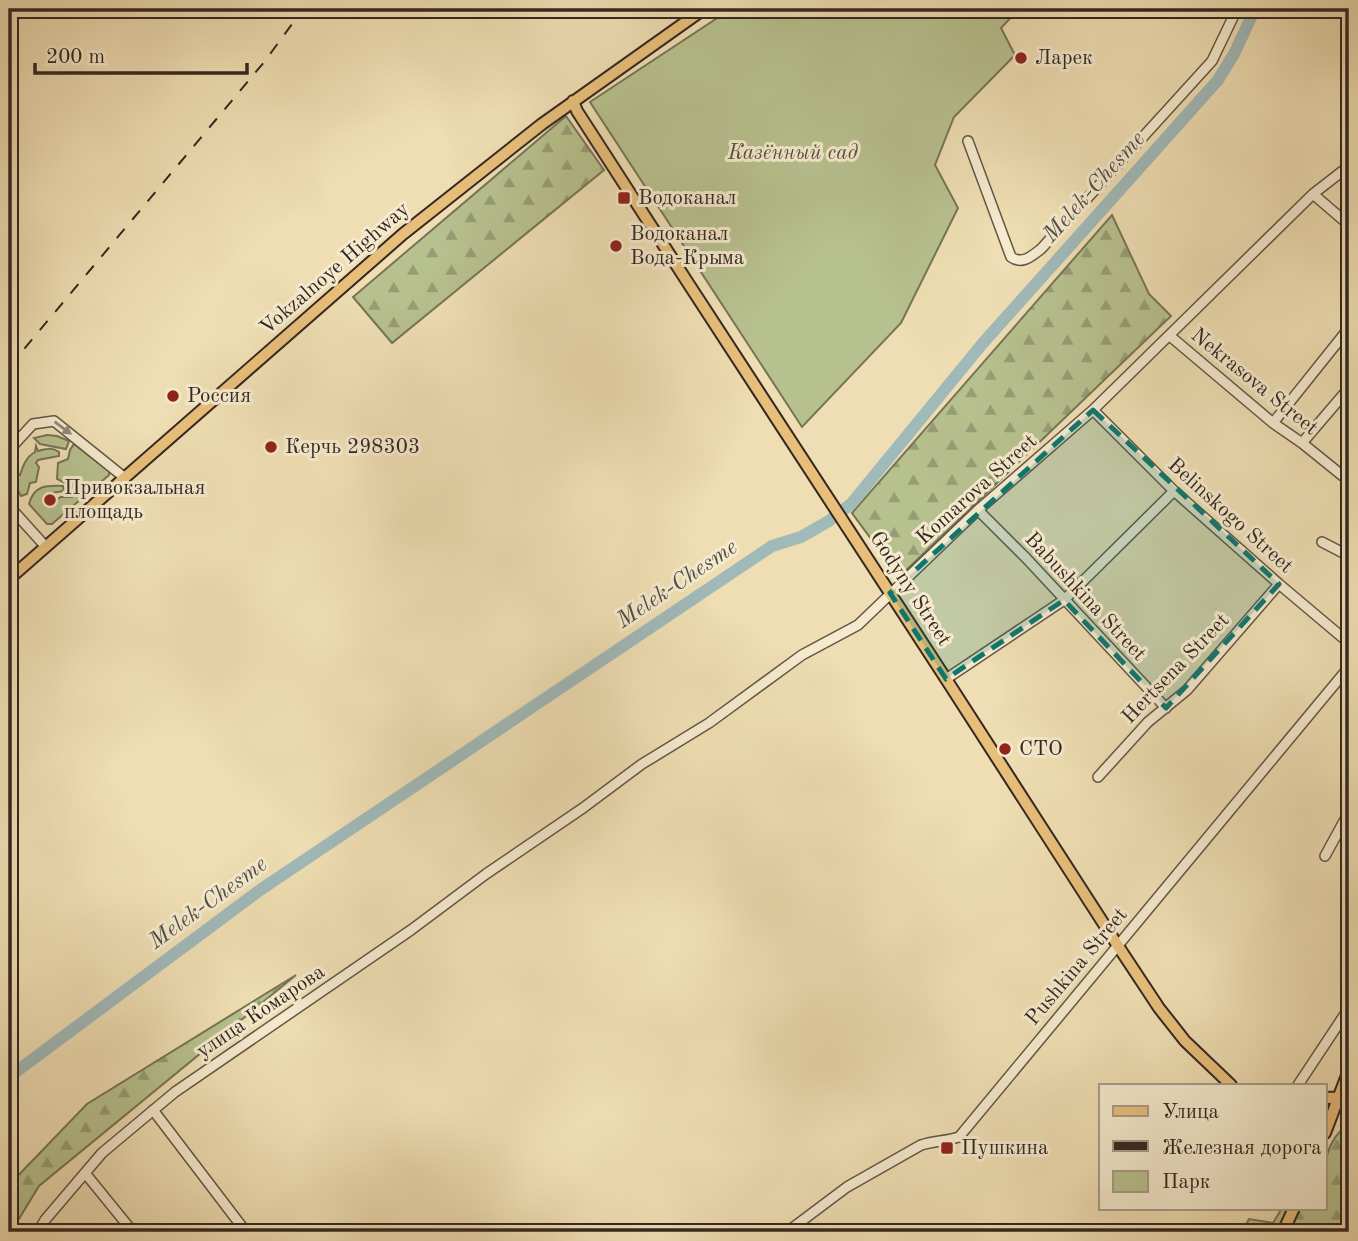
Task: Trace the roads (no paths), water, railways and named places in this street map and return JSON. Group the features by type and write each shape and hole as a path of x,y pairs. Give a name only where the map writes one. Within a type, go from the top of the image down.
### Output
{"main road":[{"name":"Vokzalnoye Highway","path":"9,579 403,234 542,124 704,9"},
{"name":"Godyny Street","path":"573,101 1118,946 1178,1032 1230,1084"},
{"path":"1326,1131 1344,1097 1349,1070"},
{"path":"1326,1142 1349,1081"},
{"path":"1326,1098 1344,1097"},
{"path":"1286,1232 1295,1210"}],"street":[{"path":"968,141 1011,257 1022,261 1041,249 1212,61 1237,9"},
{"name":"Komarova Street","path":"153,1110 207,1069 401,937 642,764 709,723 802,654 858,625 978,510 1094,410 1313,194 1349,166"},
{"path":"1313,194 1349,225"},
{"path":"1273,423 1349,328"},
{"name":"Nekrasova Street","path":"1170,336 1273,423 1349,481"},
{"path":"1302,443 1349,388"},
{"name":"Belinskogo Street","path":"1094,410 1174,491 1349,643"},
{"path":"9,450 33,424 54,421 125,478"},
{"path":"946,678 1064,600 1174,491"},
{"path":"9,506 46,547"},
{"name":"Babushkina Street","path":"978,510 1166,708"},
{"path":"1322,542 1349,556"},
{"name":"Hertsena Street","path":"1098,777 1148,722 1187,690 1279,584"},
{"name":"Pushkina Street","path":"787,1232 848,1187 921,1145 958,1137 1349,667"},
{"path":"1325,856 1345,827 1349,812"},
{"path":"1299,1084 1349,1007"},
{"path":"38,1232 102,1153 153,1110 246,1232"},
{"path":"85,1173 132,1232"}],"waterway":[{"name":"Melek-Chesme","path":"9,1077 260,890 772,546 801,537 851,504 983,343 1218,80 1234,54 1255,9"}],"railway":[{"path":"9,367 265,61 303,9"}],"place":[{"name":"Ларек","path":"1021,58"},
{"name":"Водоканал","path":"624,198"},
{"name":"Водоканал Вода-Крыма","path":"616,246"},
{"name":"Россия","path":"173,396"},
{"name":"Керчь 298303","path":"271,447"},
{"name":"Привокзальная площадь","path":"50,500"},
{"name":"СТО","path":"1005,749"},
{"name":"Пушкина","path":"947,1148"}],"park label":[{"name":"Казённый сад","path":"793,153"}]}
